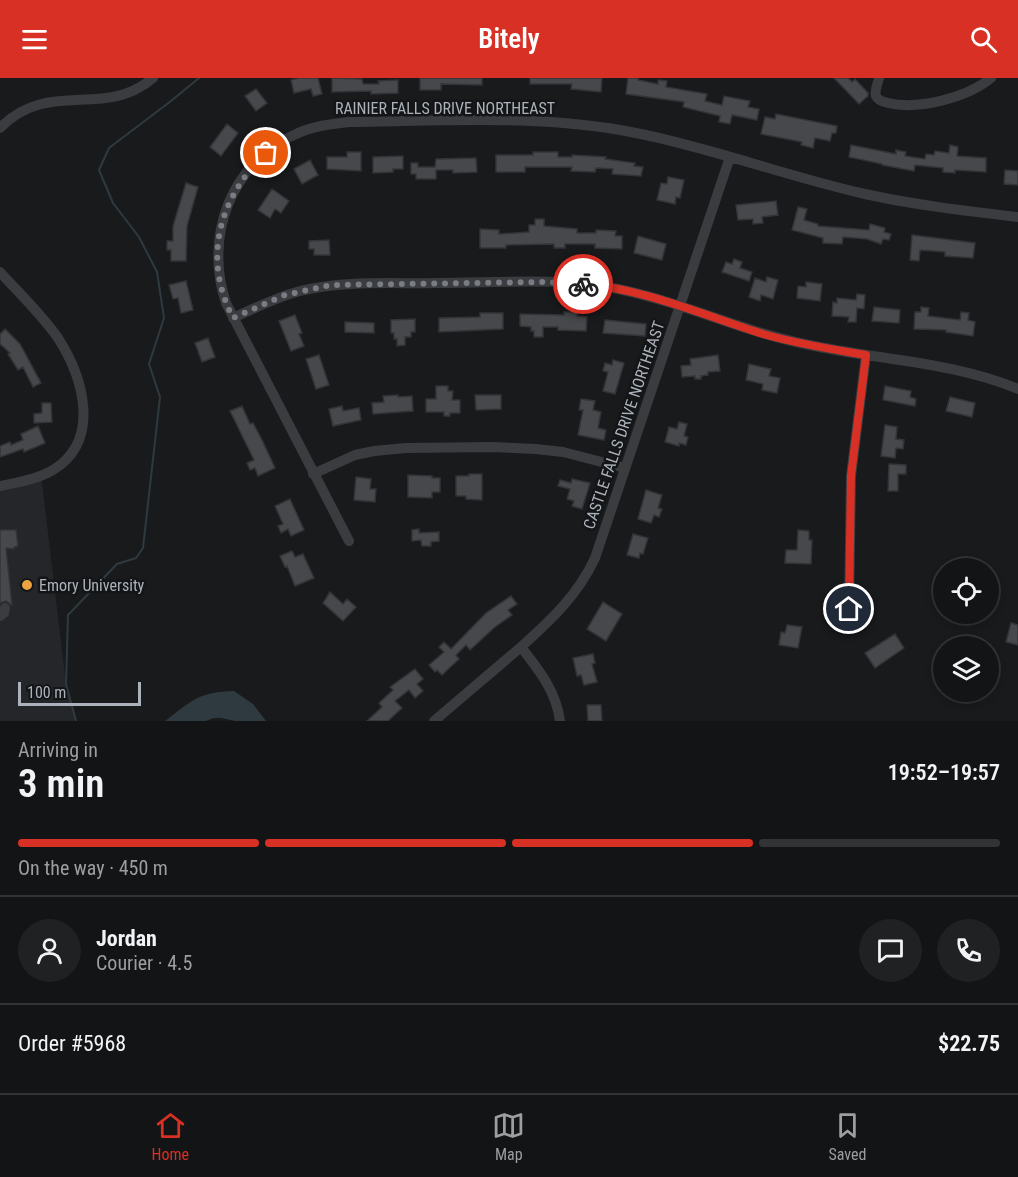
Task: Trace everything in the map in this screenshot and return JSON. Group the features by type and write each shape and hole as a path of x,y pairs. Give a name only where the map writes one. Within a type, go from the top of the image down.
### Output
{"street":[{"path":"0,129 21,110 39,103 117,97 142,86 153,78"},
{"path":"879,78 875,93 878,99 882,102 909,107 945,100 972,91 991,78"},
{"name":"RAINIER FALLS DRIVE NORTHEAST","path":"349,541 233,318 221,289 217,256 219,235 230,200 252,166 281,142 311,128 349,122 503,120 566,123 636,133 866,194 937,207 1018,216"},
{"name":"CASTLE FALLS DRIVE NORTHEAST","path":"434,721 521,647 562,608 589,572 730,157"},
{"path":"0,272 41,317 64,348 80,385 84,411 75,447 59,465 48,472 0,486"},
{"path":"233,318 285,295 331,285 543,282 585,284 616,288 680,306 784,340 945,366 982,375 1018,389"},
{"path":"849,609 851,476 866,355"},
{"path":"313,474 355,455 406,448 536,449 563,452 625,468"},
{"path":"521,647 549,684 560,721"}],"shaded area":[{"name":"Emory University","path":"41,474 66,684 76,721 0,721 0,486"},
{"path":"234,691 253,704 266,721 235,721 218,718 206,721 165,721 196,698 212,693"}],"building":[{"path":"318,78 322,94 313,96 311,89 294,93 291,80"},
{"path":"332,78 362,79 363,84 379,84 378,81 398,80 398,93 332,92"},
{"path":"420,78 482,78 482,85 441,84 441,90 420,90"},
{"path":"530,78 602,78 601,92 571,89 572,84 530,84"},
{"path":"628,78 638,78 638,80 658,84 658,80 667,81 666,87 707,94 705,101 722,105 724,96 750,101 748,107 759,109 757,120 732,115 730,124 719,122 720,116 683,107 684,102 626,94"},
{"path":"834,78 848,78 852,82 855,79 868,93 868,96 859,104"},
{"path":"256,89 267,103 256,111 245,96"},
{"path":"776,114 837,126 836,133 832,133 830,141 815,138 813,148 801,145 802,142 761,134 765,117 775,119"},
{"path":"227,124 238,133 221,156 210,147"},
{"path":"851,145 896,154 896,150 906,152 905,156 925,159 926,154 934,155 935,151 949,153 950,145 958,147 957,156 986,158 986,172 955,170 955,173 943,172 943,168 915,165 914,171 882,165 849,157"},
{"path":"347,152 361,152 361,171 327,169 327,157 347,157"},
{"path":"533,152 558,152 558,157 572,157 572,155 606,157 605,159 635,163 634,166 643,167 641,176 612,174 613,169 596,168 595,172 571,171 572,167 525,167 525,172 496,172 496,155 533,155"},
{"path":"403,156 403,169 373,173 373,157"},
{"path":"476,158 477,172 453,173 453,170 436,170 436,179 416,179 416,174 411,174 411,163 418,163 418,167 435,167 436,159"},
{"path":"310,160 318,175 302,184 294,169"},
{"path":"1005,170 1018,171 1018,185 1004,184"},
{"path":"668,177 684,180 680,198 676,197 675,204 657,200 661,183 667,184"},
{"path":"186,183 198,187 187,226 186,261 171,261 171,250 167,250 167,241 173,241 173,226"},
{"path":"272,189 289,201 281,213 275,209 270,218 258,210"},
{"path":"776,201 778,215 762,217 763,223 753,224 753,219 738,220 736,205"},
{"path":"798,207 807,209 804,220 818,224 818,226 869,230 870,224 885,228 884,232 891,234 889,240 883,239 881,244 867,239 843,237 842,244 823,243 823,238 792,230"},
{"path":"535,219 544,219 544,226 577,229 577,233 596,233 596,230 616,231 615,236 622,236 622,249 595,248 595,244 565,244 565,248 554,248 554,244 480,248 480,229 499,230 499,234 529,232 529,225 535,225"},
{"path":"912,235 975,243 973,258 945,256 945,252 920,250 919,261 910,260"},
{"path":"638,236 666,244 662,260 634,253"},
{"path":"329,240 330,255 314,255 314,249 309,249 309,241"},
{"path":"734,259 742,262 740,268 752,272 749,281 722,272 726,262 732,264"},
{"path":"767,277 778,280 773,299 761,295 760,301 749,297 755,278 766,282"},
{"path":"186,281 193,310 181,313 178,298 173,299 169,285"},
{"path":"806,282 822,284 820,301 797,298 798,286 806,287"},
{"path":"857,294 865,295 864,309 857,308 856,322 848,322 849,317 832,316 833,302 837,303 837,298 856,300"},
{"path":"874,307 900,310 899,323 872,321"},
{"path":"921,307 929,308 928,316 960,320 961,312 969,313 968,320 975,322 973,336 946,332 946,330 914,329 915,312 921,312"},
{"path":"564,312 577,312 577,316 587,317 586,331 543,327 543,337 534,337 531,327 520,326 520,314 564,315"},
{"path":"480,313 503,313 503,329 439,332 439,318 480,317"},
{"path":"295,315 304,346 291,351 279,321"},
{"path":"415,319 415,332 411,332 411,337 405,337 405,345 397,346 397,339 394,339 394,333 391,333 391,320"},
{"path":"605,320 646,324 645,336 603,333"},
{"path":"345,322 374,323 374,333 345,332"},
{"path":"5,329 20,344 41,383 33,387 23,367 18,370 8,354 10,353 0,344 0,334"},
{"path":"208,338 215,357 202,362 195,343"},
{"path":"319,355 329,385 316,389 306,359"},
{"path":"718,355 720,371 708,372 708,375 701,376 701,379 695,379 695,376 682,377 681,366 691,365 690,359"},
{"path":"613,360 624,363 615,394 603,391 608,372 603,371 605,363 612,365"},
{"path":"749,364 771,369 769,376 780,378 777,393 762,390 763,384 746,380"},
{"path":"436,386 448,386 448,391 453,391 452,400 460,400 460,413 450,413 450,416 444,416 444,412 426,412 426,399 436,399"},
{"path":"885,386 911,391 910,397 916,399 915,406 883,400"},
{"path":"398,395 398,397 412,396 413,411 373,414 372,403 384,402 383,396"},
{"path":"475,395 501,395 501,409 476,410"},
{"path":"950,397 975,403 972,417 946,411"},
{"path":"581,399 595,401 593,410 601,412 598,428 606,430 604,440 578,435 583,410 579,410"},
{"path":"42,403 51,403 52,422 34,423 34,414 42,413"},
{"path":"242,406 275,468 258,476 255,468 250,470 247,463 254,460 230,411"},
{"path":"342,406 343,411 359,408 361,420 333,426 329,409"},
{"path":"679,422 687,424 684,436 688,437 686,445 679,443 679,446 665,442 669,427 677,429"},
{"path":"885,425 897,427 896,439 904,440 903,449 896,448 895,458 881,456"},
{"path":"38,426 45,443 24,452 23,449 0,457 0,446 10,442 11,445 23,440 21,434"},
{"path":"889,464 906,465 906,474 898,474 898,491 888,491"},
{"path":"469,474 482,474 482,500 456,496 456,476 469,476"},
{"path":"408,475 440,478 440,492 432,492 432,498 408,497"},
{"path":"356,477 371,479 370,489 376,489 375,502 354,500"},
{"path":"572,479 590,483 582,509 572,506 574,501 567,499 570,489 558,486 560,480 571,483"},
{"path":"646,490 662,495 658,508 662,509 659,517 654,515 651,523 638,519"},
{"path":"290,499 304,530 291,536 288,529 281,533 278,526 283,524 275,506"},
{"path":"419,529 419,533 439,532 439,541 431,542 431,546 422,546 421,540 412,541 412,530"},
{"path":"0,530 16,530 18,546 14,549 6,548 12,605 6,601 0,603"},
{"path":"798,530 809,531 809,540 812,540 811,564 785,563 786,550 797,550"},
{"path":"633,534 648,538 643,554 640,553 639,558 627,555"},
{"path":"292,551 295,557 303,554 314,578 295,586 280,556"},
{"path":"330,592 343,604 347,599 356,607 343,621 323,603"},
{"path":"511,596 517,604 508,610 512,615 470,650 466,645 456,655 459,659 442,675 437,670 435,672 429,665 444,652 439,647 444,642 451,649 486,613"},
{"path":"603,602 622,614 606,641 587,629"},
{"path":"1011,623 1018,625 1018,645 1006,642"},
{"path":"787,625 802,627 798,648 779,645 781,632 785,633"},
{"path":"895,634 904,648 875,668 865,653"},
{"path":"593,654 595,663 592,664 597,682 584,685 581,675 577,676 573,658"},
{"path":"415,669 423,679 417,684 423,691 415,698 409,690 395,701 402,708 388,721 367,721 382,707 379,703 393,690 390,687"},
{"path":"587,705 601,705 602,721 588,721"}],"waterway":[{"path":"76,721 66,684 68,615 117,564 136,558 143,548 160,397 149,364 164,318 157,272 139,237 113,203 99,170 109,148 199,78"}],"way so far":[{"path":"266,153 252,166 230,200 223,216 219,235 218,273 221,289 233,318 285,295 331,285 543,282 583,284"}],"place":[{"name":"Emory University","path":"27,585"}],"route":[{"path":"583,284 616,288 652,297 784,340 866,355 856,421 851,476 849,609"}]}
